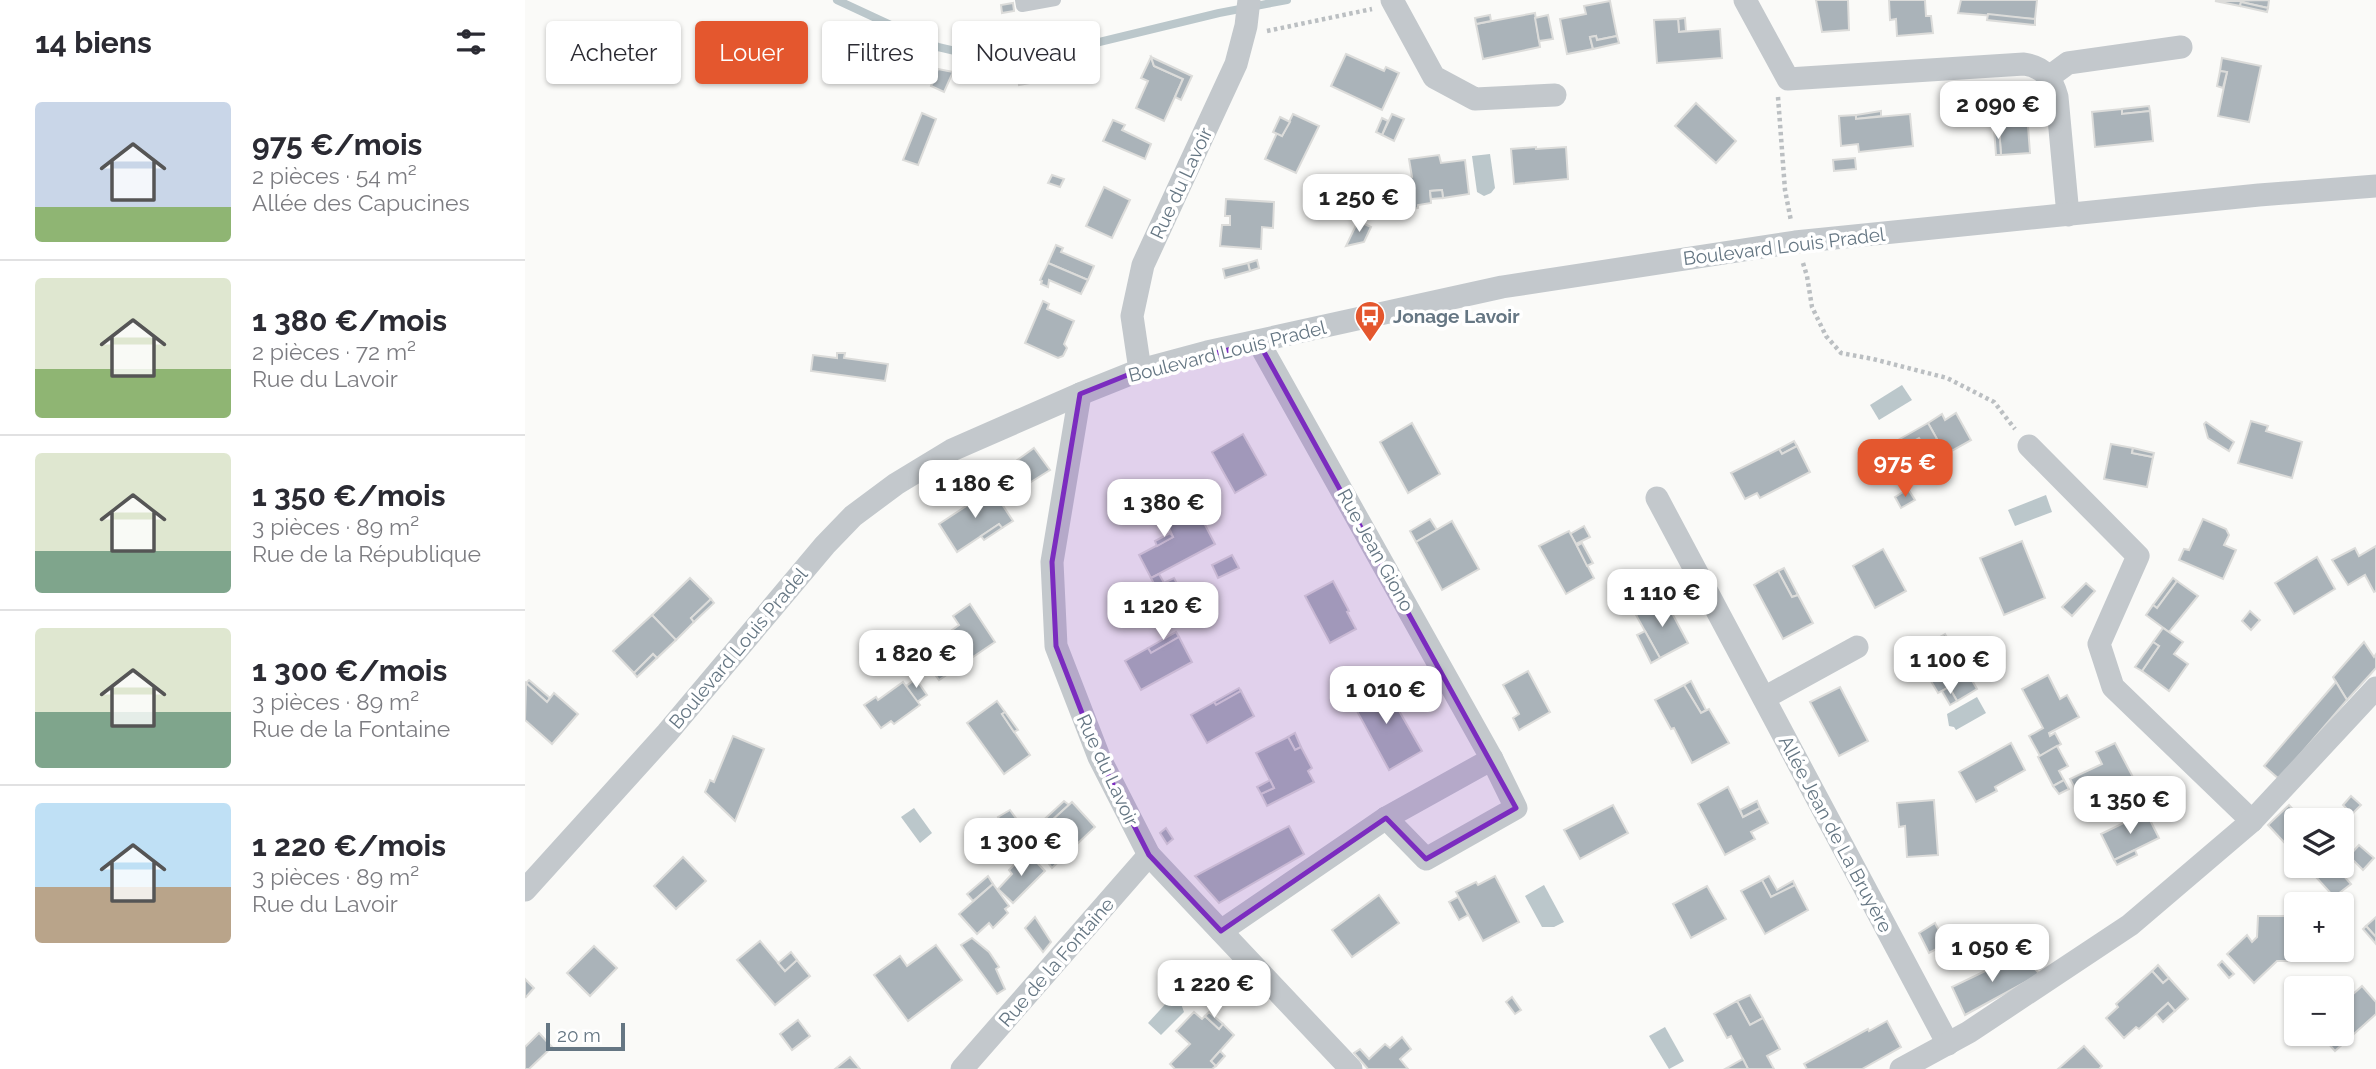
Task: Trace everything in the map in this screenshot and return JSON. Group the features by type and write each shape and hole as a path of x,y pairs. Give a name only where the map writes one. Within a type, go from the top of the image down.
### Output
{"street":[{"name":"Rue du Lavoir","path":"1140,370 1132,316 1143,265 1236,64 1246,26 1249,0"},
{"path":"1745,0 1788,79 1948,68 2024,64 2035,66 2053,82 2057,97 2068,215"},
{"path":"1393,2 1434,77 1475,99 1555,94"},
{"path":"2049,77 2068,63 2182,47"},
{"name":"Boulevard Louis Pradel","path":"525,890 667,733 825,545 853,516 896,484 953,450 1140,370 1207,352 1502,288 1795,242 2259,195 2376,186"},
{"name":"Rue Jean Giono","path":"1259,342 1492,759 1516,808 1426,859 1386,818"},
{"name":"Rue du Lavoir","path":"1080,394 1052,562 1056,646 1099,757 1149,855 1351,1069"},
{"path":"2029,446 2138,556 2099,644 2113,687 2252,821"},
{"name":"Allée Jean de La Bruyère","path":"1657,498 1948,1044"},
{"path":"1764,698 1857,647"},
{"path":"1901,1069 1969,1032 2130,925 2252,821 2376,688"},
{"path":"1221,930 1386,818 1492,759"},
{"name":"Rue de la Fontaine","path":"963,1069 1149,855"}],"lane":[{"path":"1021,0 1022,6 1055,0"}],"path":[{"path":"1246,26 1267,31 1393,2"},
{"path":"1788,79 1778,92 1777,102 1785,190 1812,307 1826,336 1841,353 1947,378 1994,402 2029,446"}],"highlighted area":[{"path":"1259,343 1516,808 1426,859 1386,818 1221,931 1149,855 1099,757 1056,646 1052,562 1080,394 1140,370"}],"shaded area":[{"path":"1490,154 1495,188 1484,196 1477,192 1472,156"},
{"path":"1902,385 1912,400 1879,420 1870,405"},
{"path":"2046,495 2052,512 2015,526 2008,510"},
{"path":"1977,697 1986,713 1956,730 1949,726 1947,714"},
{"path":"914,808 932,833 920,843 901,817"},
{"path":"1544,885 1564,922 1554,927 1542,927 1525,896"},
{"path":"1170,999 1180,1001 1184,1012 1161,1035 1148,1023"},
{"path":"1665,1027 1684,1061 1669,1069 1649,1036"}],"building":[{"path":"1816,0 1848,0 1849,30 1822,32"},
{"path":"1889,0 1925,0 1926,16 1931,16 1933,33 1897,36 1896,19 1890,20"},
{"path":"1961,0 2037,0 2035,19 1958,13"},
{"path":"2269,0 2268,8 2241,2 2240,6 2215,1"},
{"path":"1610,1 1617,36 1597,40 1596,36 1590,37 1593,49 1567,54 1560,19 1586,14 1584,6"},
{"path":"2241,2 2268,8 2267,12 2240,6"},
{"path":"1013,3 1014,11 1002,13 1001,5"},
{"path":"1535,13 1540,47 1483,59 1476,24"},
{"path":"1988,14 2035,19 2035,25 1987,20"},
{"path":"1490,15 1491,21 1476,24 1475,18"},
{"path":"1548,15 1553,39 1539,41 1535,18"},
{"path":"1685,18 1686,31 1679,32 1678,19"},
{"path":"1678,19 1679,32 1720,29 1722,58 1657,63 1654,20"},
{"path":"1596,36 1597,40 1617,36 1619,43 1593,49 1590,37"},
{"path":"1346,54 1384,71 1386,67 1399,73 1382,110 1331,86"},
{"path":"1151,57 1154,66 1183,79 1164,121 1136,108 1148,81 1141,78"},
{"path":"1151,57 1192,76 1181,100 1175,97 1183,79 1154,66"},
{"path":"2222,58 2261,66 2249,122 2218,116 2227,72 2220,71"},
{"path":"938,69 952,72 944,92 931,86 938,84"},
{"path":"2220,71 2227,72 2223,88 2217,86"},
{"path":"2026,99 2030,153 2001,155 1999,127 1994,128 1992,102"},
{"path":"1696,103 1736,141 1716,163 1675,126"},
{"path":"2149,106 2150,111 2122,114 2122,109"},
{"path":"2122,109 2122,114 2150,111 2153,141 2095,147 2092,112"},
{"path":"1881,111 1881,116 1856,119 1856,115"},
{"path":"922,113 936,119 918,165 903,160"},
{"path":"1293,114 1319,126 1296,173 1265,159 1277,133 1282,136"},
{"path":"1392,114 1404,119 1394,141 1382,135"},
{"path":"1910,114 1913,146 1859,152 1858,144 1841,146 1839,116 1856,115 1856,119"},
{"path":"1280,117 1290,122 1282,136 1273,132"},
{"path":"1382,118 1388,121 1382,135 1376,132"},
{"path":"1113,120 1125,125 1122,130 1151,144 1145,159 1103,141"},
{"path":"1999,127 2001,155 1996,155 1994,128"},
{"path":"1566,147 1568,179 1514,184 1511,149"},
{"path":"1439,155 1441,163 1465,160 1469,194 1443,198 1442,190 1430,191 1431,203 1400,211 1396,179 1412,177 1409,159"},
{"path":"1855,158 1856,169 1834,171 1833,160"},
{"path":"1052,175 1064,179 1060,187 1048,183"},
{"path":"1104,187 1130,200 1112,238 1086,226"},
{"path":"1442,190 1443,198 1431,199 1430,191"},
{"path":"1226,199 1274,202 1273,228 1262,227 1261,249 1220,246 1222,225 1230,225 1230,216 1225,216"},
{"path":"1358,221 1371,227 1364,242 1346,246"},
{"path":"1056,245 1063,248 1061,252 1094,266 1088,280 1048,263"},
{"path":"1257,260 1259,268 1250,271 1248,263"},
{"path":"1048,263 1088,280 1081,294 1049,280 1048,287 1041,284 1040,280"},
{"path":"1248,263 1250,271 1225,278 1223,269"},
{"path":"1043,301 1049,304 1047,309 1074,321 1064,344 1067,348 1063,356 1058,358 1025,343"},
{"path":"837,353 845,353 844,358 888,364 885,381 811,371 813,355 837,358"},
{"path":"1956,413 1971,440 1941,457 1947,468 1932,476 1926,465 1909,475 1896,451 1919,438 1924,446 1937,439 1928,423 1942,414 1945,420"},
{"path":"2251,421 2268,426 2266,431 2302,442 2292,478 2238,463"},
{"path":"2206,422 2234,442 2229,451 2208,438 2204,424"},
{"path":"1412,423 1440,474 1408,493 1380,442"},
{"path":"1928,423 1937,439 1924,446 1919,438 1896,451 1891,444"},
{"path":"1243,434 1266,475 1235,493 1212,452"},
{"path":"1794,441 1797,446 1782,454 1779,449"},
{"path":"2111,444 2133,448 2132,453 2153,457 2147,487 2104,479"},
{"path":"1797,446 1810,472 1760,498 1757,493 1745,499 1731,473 1779,449 1782,454"},
{"path":"1034,448 1050,470 1031,482 1016,461"},
{"path":"2133,448 2154,453 2153,457 2132,453"},
{"path":"992,489 1013,521 1002,528 999,524 957,552 939,524"},
{"path":"1908,489 1915,500 1901,508 1895,497"},
{"path":"1192,500 1215,544 1151,578 1139,555 1173,537 1163,514"},
{"path":"1430,519 1437,530 1416,542 1410,531"},
{"path":"2203,519 2226,529 2229,535 2224,545 2236,550 2223,579 2179,560 2184,549 2189,550"},
{"path":"1452,521 1479,569 1442,590 1416,542"},
{"path":"999,524 1002,528 984,540 981,536"},
{"path":"1584,526 1590,537 1576,544 1570,534"},
{"path":"1569,531 1594,578 1566,594 1539,546"},
{"path":"1170,533 1173,537 1157,546 1155,541"},
{"path":"2022,541 2045,598 2004,615 1980,558"},
{"path":"1582,543 1593,563 1587,566 1577,546"},
{"path":"2376,546 2376,591 2374,592 2365,575 2348,585 2332,560 2355,548 2359,556"},
{"path":"1883,549 1906,591 1875,608 1853,566"},
{"path":"1232,555 1239,568 1218,578 1212,565"},
{"path":"2317,557 2335,589 2294,614 2275,583"},
{"path":"1784,568 1798,595 1792,597 1778,571"},
{"path":"1778,571 1792,597 1798,595 1813,623 1783,639 1754,585"},
{"path":"1159,574 1164,583 1174,578 1187,603 1169,612 1151,578"},
{"path":"690,578 711,599 691,618 694,622 676,640 652,615"},
{"path":"2173,578 2177,581 2157,608 2153,605"},
{"path":"1333,581 1356,629 1330,643 1305,596"},
{"path":"2177,581 2198,596 2169,632 2146,615 2153,605 2157,608"},
{"path":"2086,583 2095,591 2072,616 2062,607"},
{"path":"711,599 714,603 694,622 691,618"},
{"path":"1665,600 1688,643 1660,658 1636,615"},
{"path":"970,604 995,642 939,680 920,653 959,625 953,616"},
{"path":"2250,611 2260,620 2251,630 2242,621"},
{"path":"652,615 676,640 657,658 653,654 634,673 613,651"},
{"path":"2163,628 2183,642 2174,654 2188,664 2169,691 2142,671 2159,646 2153,642"},
{"path":"1645,631 1660,658 1651,663 1637,635"},
{"path":"1176,632 1179,637 1151,653 1148,648"},
{"path":"1945,634 1977,689 1957,701 1949,687 1938,693 1914,652"},
{"path":"1179,637 1192,662 1141,690 1125,661 1148,648 1151,653"},
{"path":"2153,642 2159,646 2142,671 2135,667"},
{"path":"2364,642 2374,657 2376,654 2376,668 2347,700 2333,677"},
{"path":"653,654 657,658 637,677 634,673"},
{"path":"1528,671 1550,712 1519,730 1513,718 1519,714 1503,685"},
{"path":"2048,675 2060,699 2067,695 2079,717 2049,733 2050,736 2055,733 2061,744 2040,756 2029,736 2043,728 2022,689"},
{"path":"916,679 927,695 917,702 906,686"},
{"path":"529,680 550,698 547,702 526,683"},
{"path":"1691,681 1706,710 1701,713 1684,685"},
{"path":"903,682 920,705 894,724 891,721 881,728 864,705 876,697 878,700"},
{"path":"2336,682 2347,700 2279,779 2264,766"},
{"path":"526,683 547,702 554,693 578,714 552,744 525,720"},
{"path":"1383,683 1422,751 1389,770 1351,700"},
{"path":"1684,685 1701,713 1709,709 1729,743 1692,763 1674,728 1671,729 1655,700"},
{"path":"1840,687 1868,741 1839,756 1810,702"},
{"path":"1949,687 1957,701 1950,705 1942,691"},
{"path":"1239,688 1241,691 1216,705 1214,702"},
{"path":"1241,691 1254,716 1207,743 1191,715"},
{"path":"997,701 1005,712 1002,714 1030,755 1004,774 967,723"},
{"path":"1005,712 1018,730 1014,732 1002,714"},
{"path":"1295,733 1301,747 1295,750 1288,737"},
{"path":"733,736 764,749 735,821 705,792 710,780 714,782"},
{"path":"1288,737 1295,750 1301,747 1312,768 1308,771 1314,782 1267,806 1261,794 1274,788 1256,753"},
{"path":"2011,743 2025,770 1995,787 1997,791 1976,802 1959,772"},
{"path":"2115,743 2135,781 2085,806 2070,779 2102,764 2096,752"},
{"path":"2057,746 2068,766 2059,771 2064,780 2053,786 2038,757"},
{"path":"1270,780 1274,788 1261,794 1257,787"},
{"path":"2064,780 2069,789 2059,794 2053,786"},
{"path":"1728,787 1743,817 1760,808 1768,823 1751,832 1755,839 1725,855 1698,804"},
{"path":"2351,796 2361,805 2354,812 2354,808 2346,808 2343,805"},
{"path":"1934,800 1938,855 1907,857 1905,826 1899,827 1897,803"},
{"path":"1064,801 1069,805 1038,833 1035,828"},
{"path":"1757,801 1760,808 1743,817 1740,810"},
{"path":"1072,802 1095,827 1052,868 1023,828 1031,823 1038,833"},
{"path":"1613,805 1628,833 1580,859 1564,830"},
{"path":"1010,810 1029,836 1017,844 998,817"},
{"path":"2284,810 2284,842 2268,825"},
{"path":"2146,812 2159,838 2114,860 2101,834"},
{"path":"1289,826 1304,854 1219,903 1195,876"},
{"path":"1166,828 1173,839 1167,844 1160,833"},
{"path":"2359,845 2374,858 2363,870 2354,861 2354,850"},
{"path":"2135,850 2137,855 2117,865 2114,860"},
{"path":"1027,852 1045,871 1013,903 998,889 1012,874 1009,870"},
{"path":"683,857 706,881 676,909 654,886"},
{"path":"988,876 993,884 973,901 967,894"},
{"path":"1495,876 1519,922 1483,941 1456,892"},
{"path":"1769,876 1777,890 1793,881 1795,885 1771,897 1762,880"},
{"path":"2317,878 2346,878 2351,884 2341,892 2329,892"},
{"path":"1762,880 1771,897 1795,885 1808,910 1765,934 1741,891"},
{"path":"993,884 1009,906 1005,909 1008,913 993,928 989,923 977,934 959,914"},
{"path":"1707,886 1726,919 1691,938 1673,904"},
{"path":"1379,895 1399,923 1352,957 1332,930"},
{"path":"1458,897 1468,915 1459,920 1449,902"},
{"path":"2258,916 2284,916 2284,961 2277,961 2254,983 2227,954 2247,935 2252,942 2257,937"},
{"path":"1035,917 1051,942 1043,952 1025,928"},
{"path":"2376,917 2376,937 2366,926"},
{"path":"1935,923 1946,944 1929,953 1919,933"},
{"path":"2366,926 2376,937 2376,944 2363,929"},
{"path":"972,938 989,952 999,967 996,969 1005,989 997,994 961,945"},
{"path":"760,941 785,971 797,960 810,976 775,1005 737,960"},
{"path":"936,945 962,980 908,1021 874,975 900,956 907,966"},
{"path":"594,946 617,968 590,996 567,973"},
{"path":"791,952 797,960 785,971 778,963"},
{"path":"2010,959 2016,968 2027,961 2040,974 1965,1015 1952,987"},
{"path":"2222,961 2234,974 2229,978 2218,965"},
{"path":"2158,965 2169,978 2163,983 2152,971"},
{"path":"2152,971 2163,983 2169,978 2188,999 2175,1011 2168,1003 2139,1029 2136,1027 2124,1038 2106,1018 2118,1007 2116,1004"},
{"path":"525,979 534,988 526,997 525,996"},
{"path":"2362,986 2376,1002 2376,1014 2354,1034 2354,993"},
{"path":"1750,995 1763,1018 1750,1025 1737,1001"},
{"path":"1512,997 1521,1010 1515,1014 1506,1002"},
{"path":"1737,1001 1750,1025 1763,1018 1780,1049 1767,1056 1774,1069 1748,1069 1731,1036 1727,1038 1714,1014"},
{"path":"2168,1003 2175,1011 2163,1022 2156,1014"},
{"path":"1194,1012 1202,1019 1205,1016 1219,1029 1223,1024 1234,1035 1211,1061 1216,1066 1212,1069 1175,1069 1170,1064 1190,1044 1176,1031"},
{"path":"1209,1012 1223,1024 1219,1029 1205,1016"},
{"path":"798,1020 810,1036 792,1050 780,1034"},
{"path":"1887,1021 1901,1047 1862,1069 1807,1069 1804,1064 1868,1029 1869,1031"},
{"path":"539,1033 552,1047 529,1069 525,1069 525,1047"},
{"path":"1402,1037 1411,1049 1400,1059 1408,1069 1368,1069 1354,1053 1360,1049 1369,1059 1385,1044 1390,1048"},
{"path":"2084,1046 2102,1066 2099,1069 2058,1069"},
{"path":"1220,1051 1225,1056 1216,1066 1211,1061"},
{"path":"850,1057 860,1069 835,1069"},
{"path":"1743,1059 1748,1069 1725,1069"}],"waterway":[{"path":"837,0 938,47 985,58 1054,53 1219,13 1287,0"}],"place":[{"name":"Jonage Lavoir","path":"1370,343"}]}
